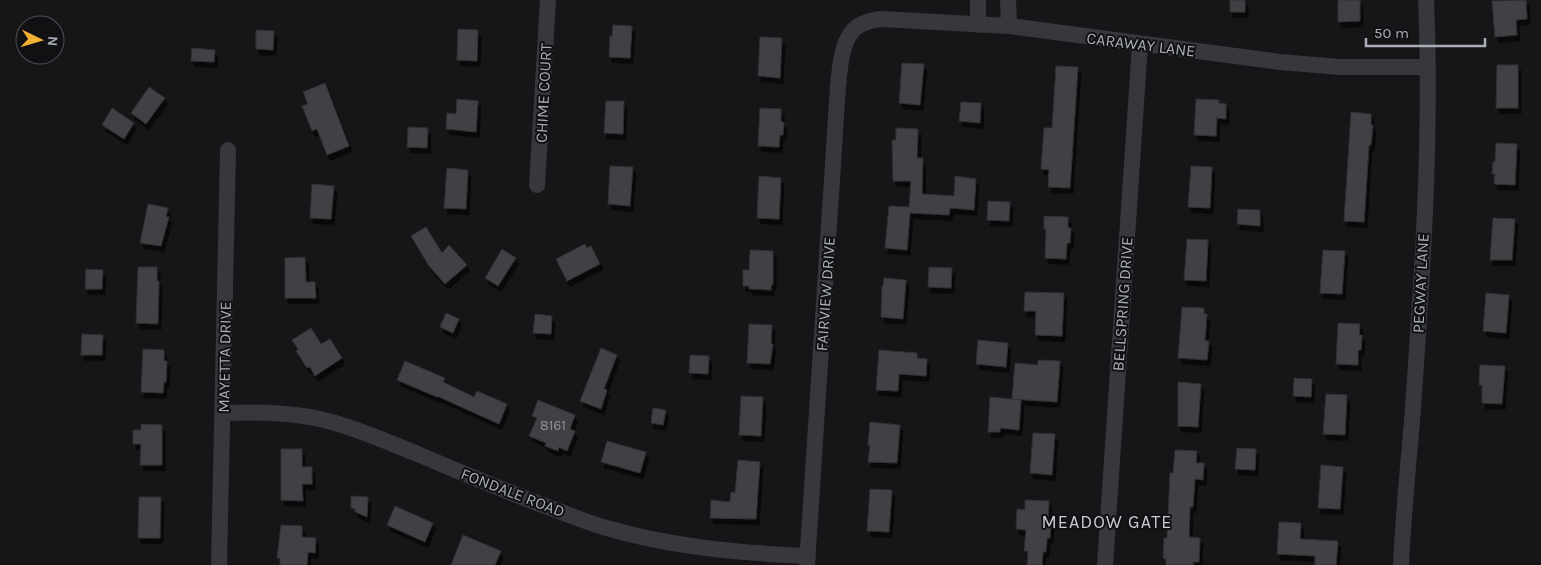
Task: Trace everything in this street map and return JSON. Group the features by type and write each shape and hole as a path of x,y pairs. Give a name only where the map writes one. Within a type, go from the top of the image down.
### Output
{"street":[{"name":"CHIME COURT","path":"537,185 548,0"},
{"path":"978,0 978,25"},
{"path":"1008,0 1009,26"},
{"name":"PEGWAY LANE","path":"1401,565 1412,421 1427,143 1428,67 1426,0"},
{"name":"CARAWAY LANE","path":"856,27 868,21 881,19 1009,26 1289,63 1340,67 1428,67"},
{"name":"FAIRVIEW DRIVE","path":"808,561 838,86 846,42 856,27"},
{"name":"BELLSPRING DRIVE","path":"1105,565 1140,44"},
{"name":"MAYETTA DRIVE","path":"219,565 228,150"},
{"name":"FONDALE ROAD","path":"223,413 261,412 328,421 381,439 508,492 602,527 647,539 694,547 808,561"}],"building":[{"path":"1230,0 1245,0 1245,12 1230,12"},
{"path":"1338,0 1360,0 1360,21 1338,22"},
{"path":"1526,0 1527,19 1516,20 1517,35 1495,37 1492,1"},
{"path":"613,25 632,26 630,58 609,57 610,36 612,37"},
{"path":"458,29 478,30 477,61 457,60"},
{"path":"256,30 274,31 273,50 256,49"},
{"path":"760,37 782,38 780,78 758,76"},
{"path":"192,48 215,50 214,62 191,61"},
{"path":"902,63 924,64 920,105 899,103"},
{"path":"1497,65 1518,65 1518,108 1496,108"},
{"path":"1056,66 1078,67 1070,188 1048,187 1049,170 1041,169 1044,128 1052,128"},
{"path":"325,83 349,146 327,155 317,129 312,131 302,106 308,104 303,92"},
{"path":"149,87 165,98 146,124 131,113"},
{"path":"457,99 478,101 476,132 446,129 447,113 456,114"},
{"path":"1196,99 1219,100 1219,103 1226,104 1226,119 1217,118 1216,136 1194,135"},
{"path":"606,101 624,101 623,134 604,133"},
{"path":"961,102 981,103 980,123 959,121"},
{"path":"112,108 134,123 124,139 102,125"},
{"path":"760,108 781,109 781,122 784,122 783,135 780,135 779,147 758,146"},
{"path":"1351,112 1371,114 1371,125 1373,125 1371,145 1369,145 1364,222 1344,221"},
{"path":"408,127 428,128 427,148 407,147"},
{"path":"896,128 918,129 917,158 923,158 922,194 954,196 955,176 976,179 974,210 950,208 949,215 910,213 907,250 885,248 889,206 909,207 911,181 893,181 892,140 896,140"},
{"path":"1496,143 1517,144 1515,185 1494,184 1495,174 1492,174"},
{"path":"610,166 633,167 630,206 608,204"},
{"path":"1191,166 1212,167 1210,208 1188,207"},
{"path":"447,168 468,170 466,209 444,208"},
{"path":"759,176 781,178 779,219 757,218"},
{"path":"312,184 334,186 331,219 310,218"},
{"path":"988,201 1010,202 1009,221 987,220"},
{"path":"148,204 168,208 166,217 169,217 161,246 140,243"},
{"path":"1238,209 1260,210 1260,226 1237,224"},
{"path":"1044,216 1068,217 1068,228 1071,228 1070,243 1067,243 1066,259 1045,258 1046,229 1044,229"},
{"path":"1493,218 1515,219 1512,260 1490,260"},
{"path":"426,227 442,253 449,245 467,265 445,284 429,266 411,236"},
{"path":"1187,239 1208,240 1206,281 1184,280"},
{"path":"585,244 587,248 591,246 600,264 567,281 556,259"},
{"path":"502,249 516,258 498,286 485,278"},
{"path":"750,250 773,251 773,285 771,285 771,290 749,289 749,286 743,286 743,270 749,270"},
{"path":"1323,250 1345,251 1342,294 1320,293"},
{"path":"305,257 306,282 315,282 316,298 285,298 285,258"},
{"path":"138,267 157,267 157,281 159,281 158,324 136,323"},
{"path":"929,267 952,268 951,288 928,287"},
{"path":"86,269 103,270 102,289 85,289"},
{"path":"884,278 906,280 903,319 881,317"},
{"path":"1025,292 1064,293 1062,336 1035,335 1036,311 1024,311"},
{"path":"1486,293 1509,295 1506,333 1483,331"},
{"path":"1182,307 1204,308 1204,314 1207,314 1205,341 1209,341 1207,360 1178,358"},
{"path":"446,313 459,319 453,333 440,327"},
{"path":"535,314 552,316 551,334 533,333"},
{"path":"1338,323 1360,324 1359,335 1362,335 1361,350 1358,350 1358,365 1336,364"},
{"path":"749,324 772,325 771,344 773,344 770,364 747,363"},
{"path":"311,328 321,344 330,339 342,358 315,376 310,367 307,368 296,351 298,349 292,340"},
{"path":"82,334 103,335 102,355 81,355"},
{"path":"978,340 1008,343 1006,367 976,364"},
{"path":"601,348 617,355 604,389 607,390 601,409 580,401"},
{"path":"143,349 164,350 164,361 167,361 166,382 164,382 163,393 141,392"},
{"path":"879,350 917,353 917,358 927,359 926,376 899,374 898,391 876,390"},
{"path":"690,355 709,356 708,374 689,373"},
{"path":"1038,360 1060,361 1057,402 1012,399 1015,363 1038,365"},
{"path":"405,361 445,378 443,382 474,397 477,391 507,404 499,424 397,380"},
{"path":"1480,365 1505,366 1502,404 1482,403 1482,385 1479,385"},
{"path":"1294,378 1312,379 1311,397 1293,396"},
{"path":"1178,382 1201,384 1198,427 1178,426"},
{"path":"1326,394 1347,395 1345,435 1323,434"},
{"path":"741,396 763,397 761,436 739,435"},
{"path":"990,397 1021,400 1019,430 1000,428 1000,432 988,432"},
{"path":"538,400 575,415 570,429 575,431 567,451 559,447 558,451 545,446 546,443 529,436 537,418 532,416"},
{"path":"653,408 666,410 663,425 651,423"},
{"path":"870,422 900,425 897,463 868,462"},
{"path":"141,424 162,425 162,465 140,465 141,444 133,444 133,430 141,430"},
{"path":"1033,433 1055,434 1052,475 1030,473"},
{"path":"607,441 646,452 640,473 601,462"},
{"path":"1237,448 1256,449 1255,470 1235,469"},
{"path":"281,449 302,449 302,467 312,467 312,484 302,484 303,501 281,500"},
{"path":"1175,450 1197,451 1196,463 1204,463 1203,480 1195,479 1193,507 1190,507 1189,537 1200,538 1199,562 1193,562 1193,565 1166,565 1166,559 1163,558 1164,538 1167,538 1170,473 1173,473"},
{"path":"738,460 760,462 756,519 710,518 711,500 730,502 731,492 735,493"},
{"path":"1321,465 1343,467 1340,509 1318,508"},
{"path":"870,489 892,490 889,532 867,531"},
{"path":"351,496 368,497 367,517 355,512 355,509 351,508"},
{"path":"139,497 161,497 160,538 138,538"},
{"path":"1025,500 1049,501 1048,523 1051,523 1050,538 1047,538 1046,552 1043,552 1042,565 1027,565 1028,551 1024,551 1026,530 1016,529 1017,509 1025,510"},
{"path":"395,506 433,523 425,542 387,525"},
{"path":"1279,522 1301,523 1300,539 1338,541 1336,565 1315,565 1315,556 1277,554"},
{"path":"281,525 302,526 302,537 316,538 315,553 308,552 307,565 280,565 280,558 277,558"},
{"path":"463,535 501,551 495,565 451,565"}],"district":[{"name":"MEADOW GATE","path":"1107,522"}]}
